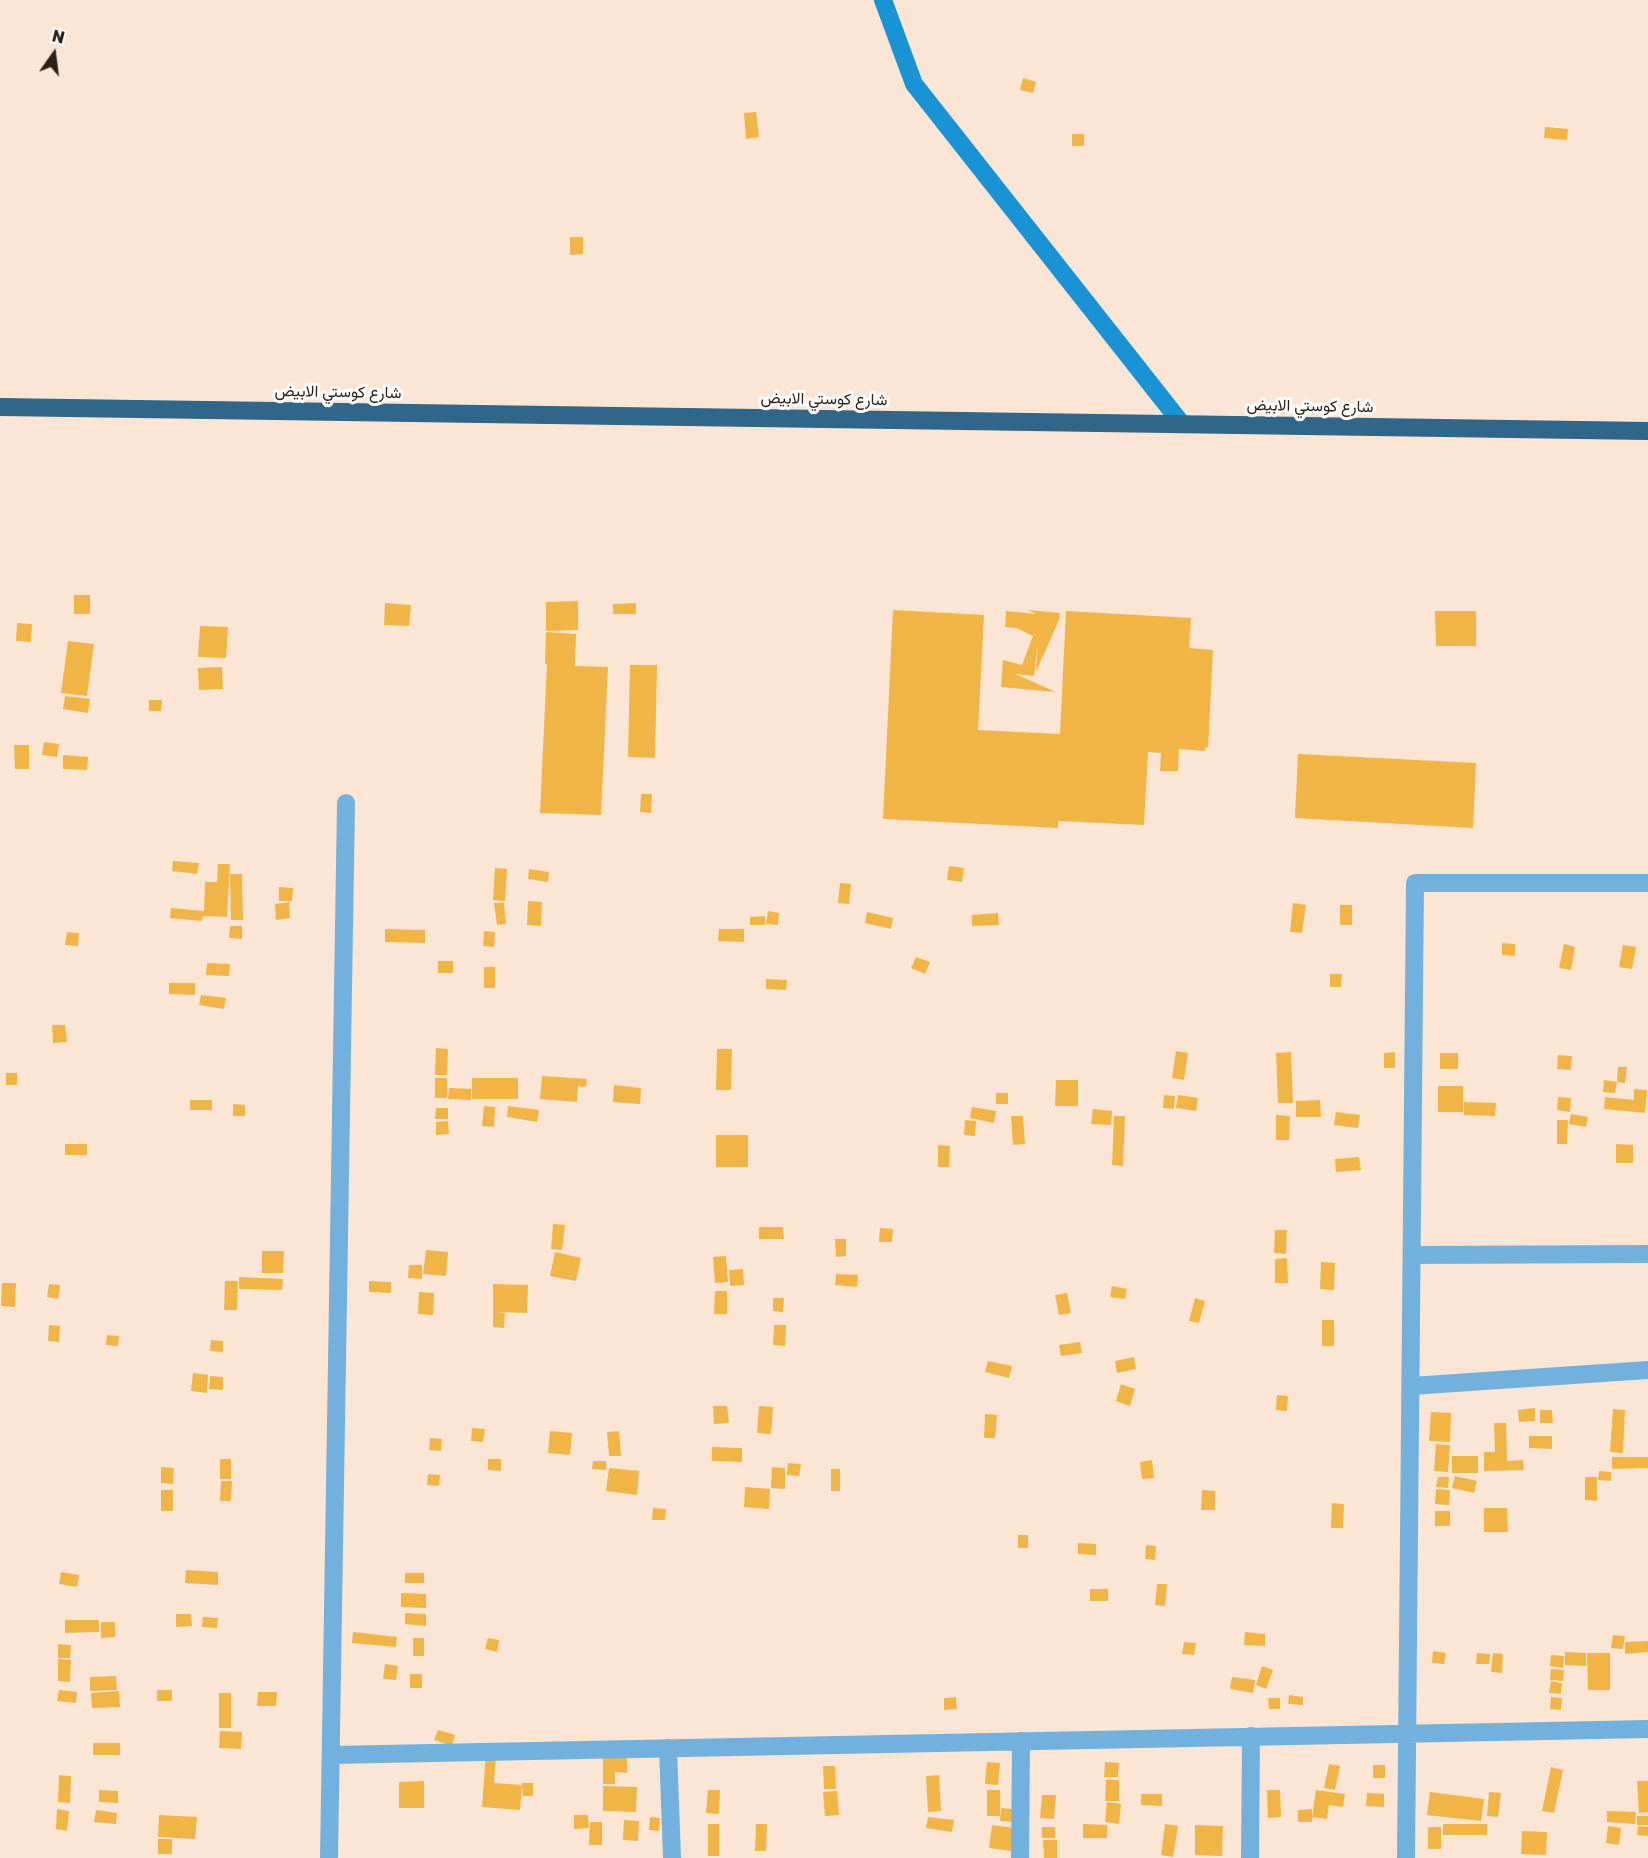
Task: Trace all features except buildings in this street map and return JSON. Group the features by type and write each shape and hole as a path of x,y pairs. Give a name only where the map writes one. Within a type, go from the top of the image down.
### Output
{"highway":[{"name":"شارع كوستي الابيض","path":"0,406 1648,430"}],"street":[{"path":"883,0 914,84 1182,424"},
{"path":"329,1858 346,803"},
{"path":"1406,1858 1415,883 1648,883"},
{"path":"1412,1255 1648,1254"},
{"path":"1411,1386 1648,1370"},
{"path":"331,1755 1648,1729"},
{"path":"1250,1858 1251,1736"},
{"path":"1020,1858 1021,1741"},
{"path":"668,1748 672,1858"}]}
